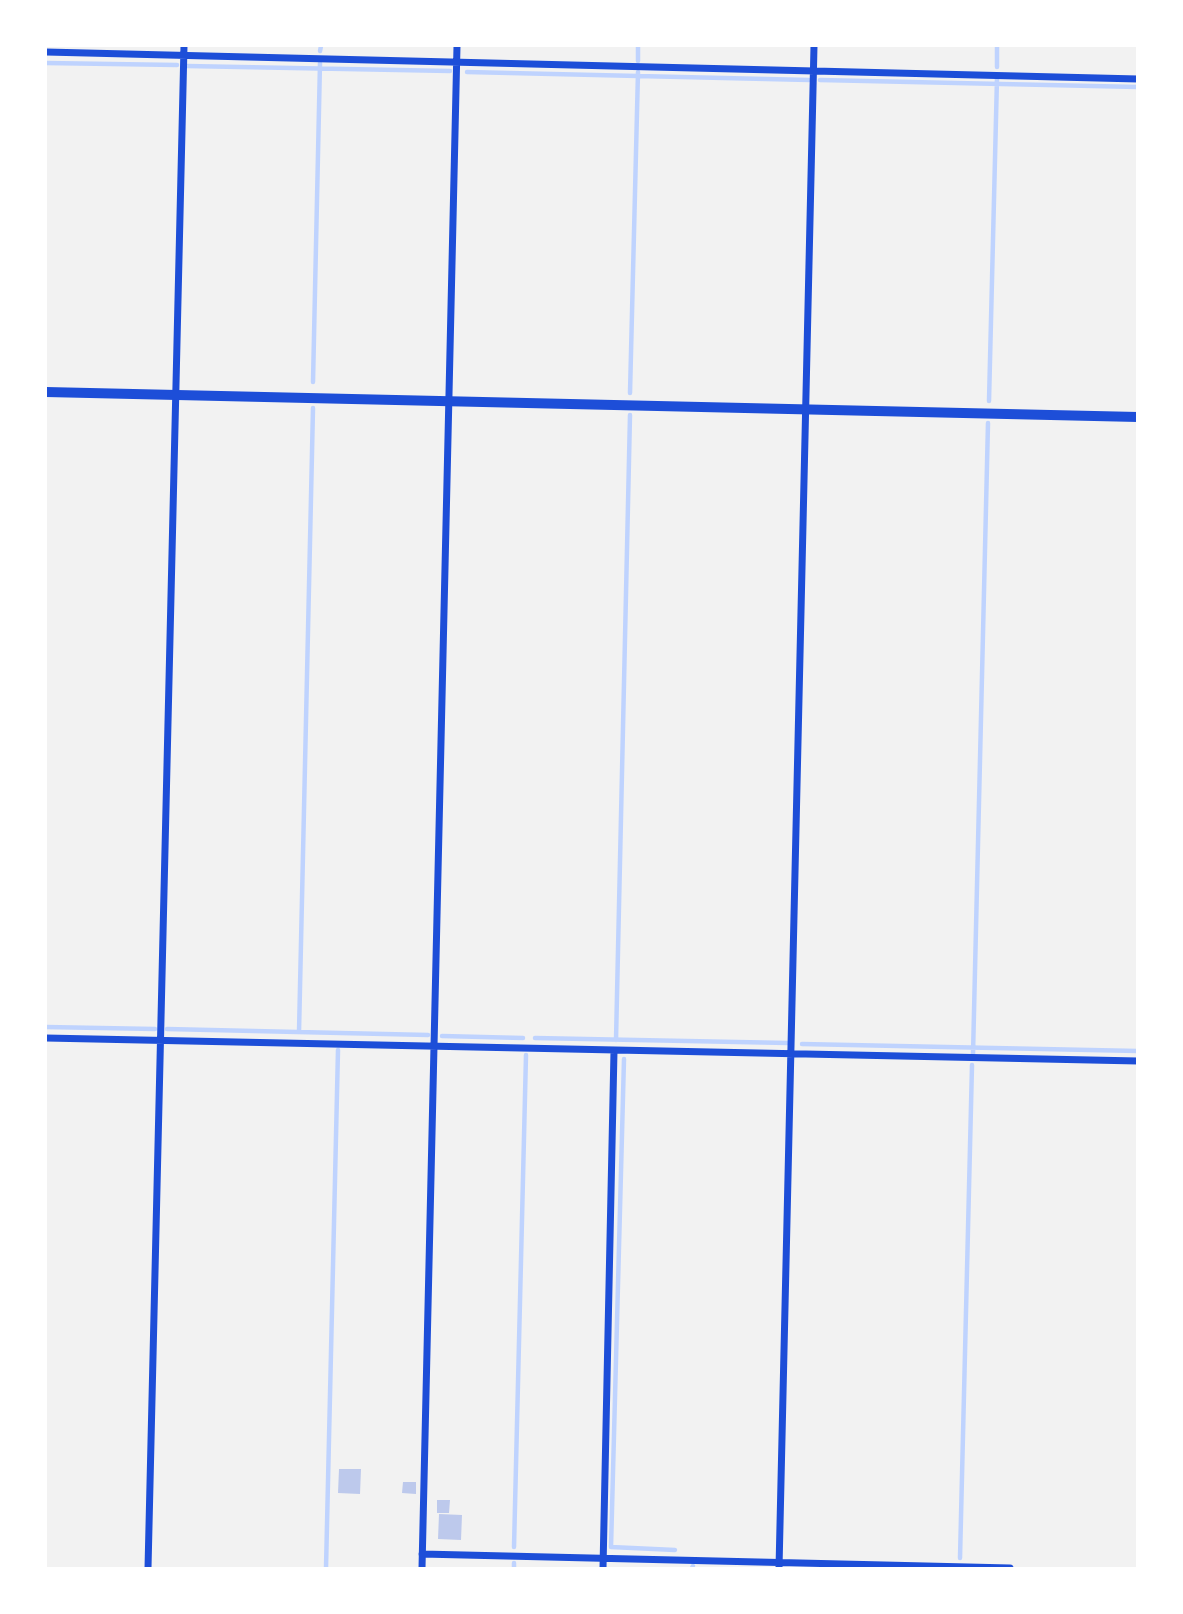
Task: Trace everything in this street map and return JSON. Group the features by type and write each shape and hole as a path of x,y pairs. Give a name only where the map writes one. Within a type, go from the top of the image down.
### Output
{"street":[{"path":"148,1569 184,46"},
{"path":"422,1569 457,46"},
{"path":"779,1565 814,46"},
{"path":"46,52 1138,79"},
{"path":"46,392 1138,416"},
{"path":"46,1038 1138,1061"},
{"path":"603,1569 614,1051"},
{"path":"422,1555 1010,1569"}],"building":[{"path":"339,1469 361,1469 360,1494 338,1493"},
{"path":"403,1482 416,1482 416,1494 402,1493"},
{"path":"437,1500 450,1500 449,1513 437,1513"},
{"path":"439,1514 462,1515 461,1540 438,1539"}],"waterway":[{"path":"320,51 321,46"},
{"path":"638,46 638,61"},
{"path":"997,46 997,67"},
{"path":"46,63 177,65"},
{"path":"313,382 320,63"},
{"path":"187,66 450,71"},
{"path":"467,72 809,80"},
{"path":"630,393 638,72"},
{"path":"989,401 997,78"},
{"path":"820,80 1138,87"},
{"path":"299,1032 313,408"},
{"path":"616,1040 630,415"},
{"path":"973,1054 988,423"},
{"path":"46,1027 155,1029"},
{"path":"167,1029 428,1035"},
{"path":"442,1036 523,1038"},
{"path":"535,1038 788,1043"},
{"path":"802,1044 1138,1051"},
{"path":"326,1568 338,1050"},
{"path":"514,1547 526,1055"},
{"path":"624,1059 611,1547 675,1550"},
{"path":"960,1558 972,1065"},
{"path":"514,1563 514,1568"}]}
